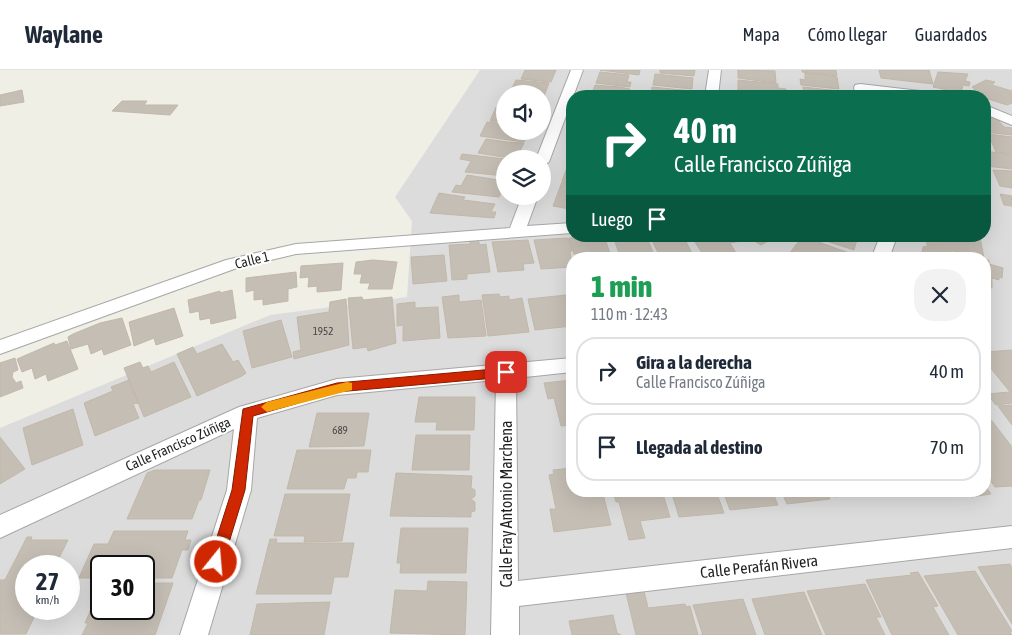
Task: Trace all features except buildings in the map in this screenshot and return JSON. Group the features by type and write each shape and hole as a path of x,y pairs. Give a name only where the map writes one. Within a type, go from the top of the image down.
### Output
{"street":[{"path":"569,90 577,70"},
{"path":"713,90 715,70"},
{"path":"860,88 877,90"},
{"path":"547,150 566,99"},
{"path":"991,112 1012,121"},
{"path":"517,232 527,205"},
{"name":"Calle 1","path":"0,347 232,264 296,249 566,228"},
{"name":"Calle Francisco Zúñiga","path":"0,527 247,413 337,388 566,367"},
{"name":"Calle Fray Antonio Marchena","path":"506,372 506,635"},
{"path":"194,635 238,490 247,413"},
{"name":"Calle Perafán Rivera","path":"506,594 1012,537"}],"shaded area":[{"path":"480,70 1012,70 1012,635 0,635 0,428 270,315 407,297 412,221 395,197"}],"slow traffic":[{"path":"267,407 347,387"}],"route":[{"path":"216,562 238,490 247,413 337,388 506,372"}]}
